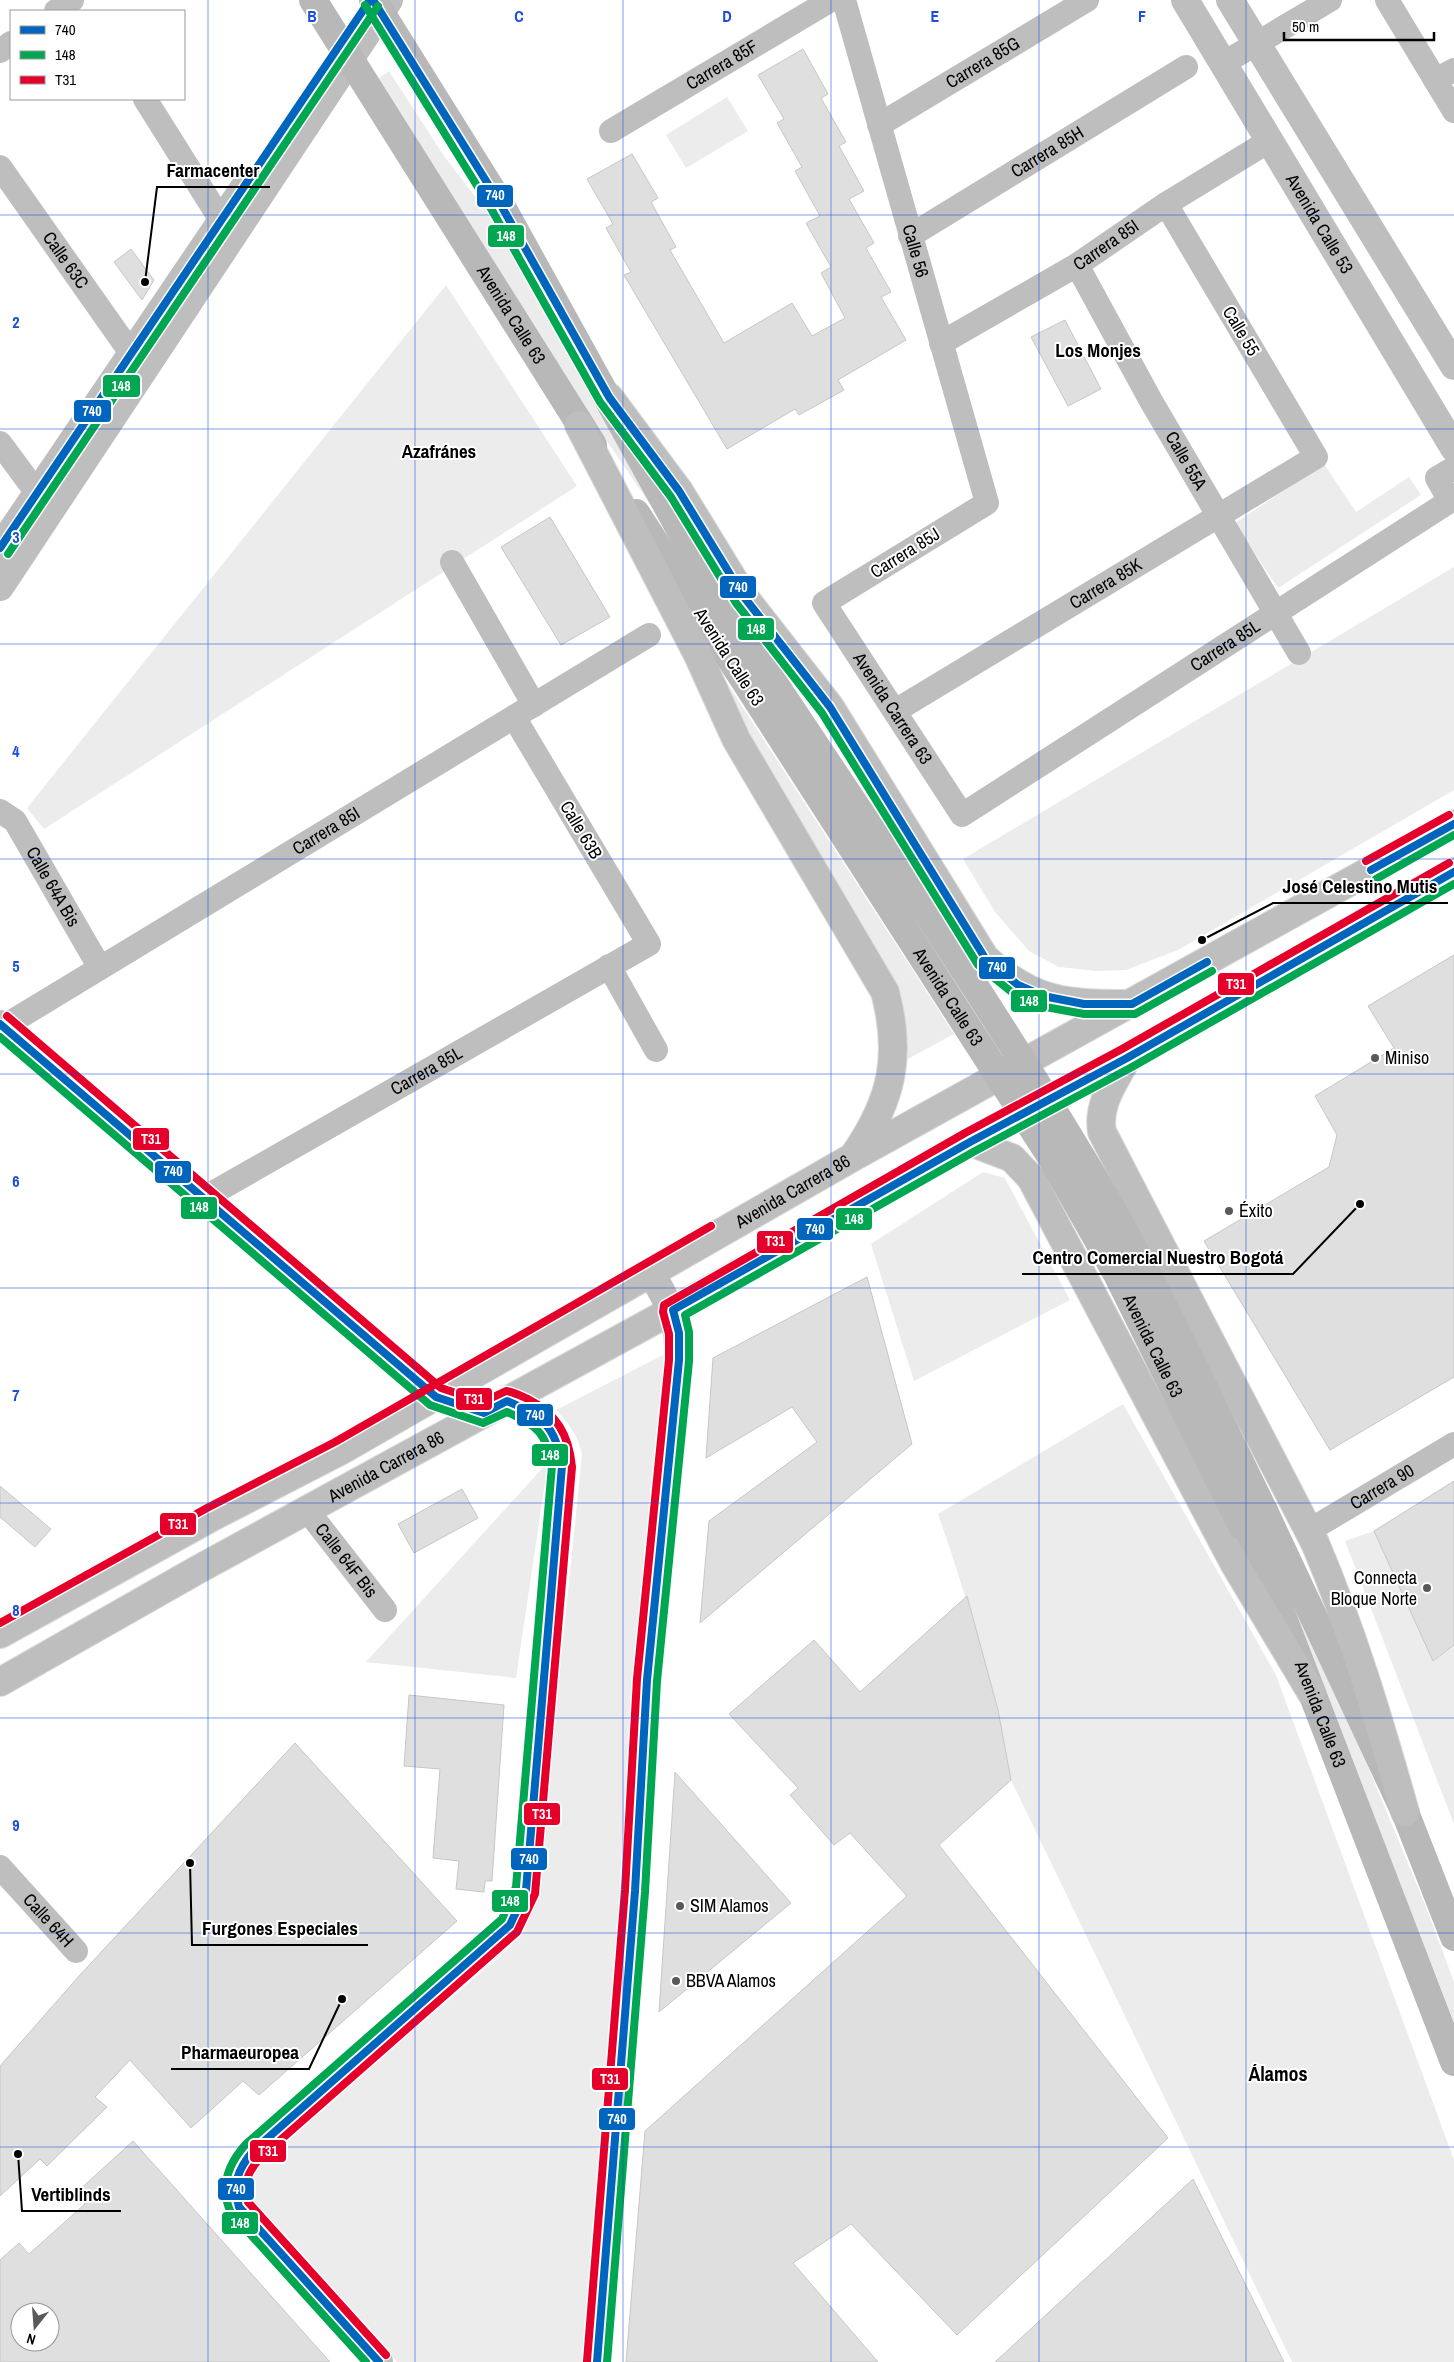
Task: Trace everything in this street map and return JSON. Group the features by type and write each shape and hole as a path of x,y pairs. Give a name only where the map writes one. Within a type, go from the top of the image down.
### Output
{"main road":[{"name":"Avenida Calle 63","path":"313,0 579,425 748,664 1016,1051 1078,1150 1142,1266 1264,1511 1405,1812 1454,1937"},
{"name":"Avenida Calle 53","path":"1184,0 1454,448"},
{"path":"1230,0 1454,366"},
{"name":"Avenida Calle 63","path":"378,3 498,200 609,396 682,533 748,664 1051,1157 1117,1274 1242,1526 1275,1597 1454,2062"},
{"path":"0,587 178,302 378,3"},
{"path":"0,548 131,353 178,302 222,220 345,52"},
{"path":"609,396 679,491 744,597 830,707 985,958 1018,985 1043,996 1084,1004 1132,1004"},
{"path":"579,425 698,655 736,740 885,992 893,1034 893,1061 888,1088 874,1126 853,1157"},
{"name":"Avenida Carrera 86","path":"0,1634 436,1397 853,1157 1454,824"},
{"name":"Avenida Carrera 86","path":"0,1682 307,1510 673,1310 970,1142 1127,1058 1454,872"},
{"path":"2,1025 436,1397 495,1407 542,1418 552,1429 560,1446 562,1466 526,1890 510,1925 253,2151 236,2173 234,2186 239,2207 379,2362"},
{"path":"1127,1058 1104,1100 1100,1114 1102,1132 1310,1530 1335,1588 1365,1671 1405,1812"},
{"path":"970,1142 1012,1158 1032,1178 1234,1563 1312,1692"},
{"path":"596,2362 635,1891 648,1680 679,1360 679,1333 673,1310 651,1273"}],"street":[{"path":"57,10 72,0"},
{"name":"Carrera 85F","path":"611,131 831,0"},
{"name":"Calle 56","path":"844,0 987,503"},
{"name":"Carrera 85G","path":"880,125 1086,0"},
{"path":"1222,64 1330,0"},
{"path":"1387,0 1445,75 1454,111"},
{"name":"Carrera 85H","path":"910,236 1186,67"},
{"path":"146,100 222,220"},
{"name":"Carrera 85I","path":"941,343 1077,265 1166,204 1269,141"},
{"name":"Calle 63C","path":"0,167 131,353"},
{"name":"Calle 55","path":"1166,204 1316,457"},
{"name":"Calle 55A","path":"1077,265 1217,517 1299,653"},
{"path":"0,442 37,494"},
{"name":"Carrera 85K","path":"895,711 1316,457"},
{"name":"Carrera 85L","path":"962,815 1450,501 1437,478 1454,468"},
{"name":"Carrera 85J","path":"824,603 987,503"},
{"path":"452,562 534,705"},
{"name":"Avenida Carrera 63","path":"824,603 962,815"},
{"name":"Carrera 85I","path":"2,1025 100,968 649,636"},
{"name":"Calle 63B","path":"514,717 649,944"},
{"name":"Calle 64A Bis","path":"0,811 15,820 100,968"},
{"name":"Carrera 85L","path":"204,1198 649,944"},
{"path":"609,966 656,1050"},
{"name":"Carrera 90","path":"1310,1530 1454,1444"},
{"name":"Calle 64F Bis","path":"307,1510 385,1610"},
{"name":"Calle 64H","path":"0,1867 76,1951"}],"shaded area":[{"path":"389,71 444,156 487,212 539,295 662,521 552,358 379,78"},
{"path":"727,97 748,131 686,168 666,135"},
{"path":"446,285 577,486 44,829 27,808"},
{"path":"1324,464 1356,512 1409,477 1421,495 1278,588 1235,523"},
{"path":"1454,567 1454,790 1178,950 1126,970 1096,971 1059,967 1029,951 995,912 963,859"},
{"path":"718,669 954,1034 906,1060 741,727"},
{"path":"983,1172 1005,1178 1070,1300 914,1381 871,1244"},
{"path":"665,1354 589,2362 397,2362 246,2192 247,2173 506,1951 525,1929 537,1893 582,1455 573,1431 556,1410"},
{"path":"1123,1404 1276,1675 1454,2160 1454,2362 1292,2362 1011,1780 979,1646 938,1514"},
{"path":"548,1462 516,1678 366,1662"},
{"path":"1374,1531 1433,1661 1454,1645 1454,1824 1345,1541"},
{"path":"1271,1551 1328,1670 1426,1907 1454,1982 1454,2022"}],"building":[{"path":"803,49 828,94 821,98 846,142 839,146 864,191 849,199 874,243 866,248 891,292 881,297 906,340 838,380 844,390 799,415 795,409 727,449 624,275 631,272 606,228 613,224 587,179 632,154 658,198 651,202 676,247 670,250 724,343 792,303 812,336 845,318 821,273 831,267 806,223 820,216 795,171 802,167 777,123 784,119 758,75"},
{"path":"131,249 154,280 142,300 114,262"},
{"path":"1065,320 1101,389 1068,406 1031,337"},
{"path":"550,517 610,617 561,645 501,547"},
{"path":"1454,955 1454,1377 1330,1450 1204,1241 1329,1167 1337,1135 1315,1096 1394,1048 1368,1006"},
{"path":"867,1277 912,1444 700,1623 709,1521 817,1442 792,1407 706,1458 713,1358"},
{"name":"Connecta Bloque Norte","path":"1454,1481 1454,1645 1433,1661 1374,1531"},
{"path":"0,1486 51,1529 35,1547 0,1517"},
{"path":"462,1489 478,1518 414,1553 398,1524"},
{"path":"967,1596 998,1710 1011,1780 939,1845 1168,2138 957,2335 851,2224 793,2263 878,2362 626,2362 645,2131 907,1896 850,1833 834,1845 790,1795 798,1788 729,1714 814,1640 860,1692"},
{"path":"409,1695 504,1705 492,1881 485,1881 484,1892 456,1889 459,1861 433,1858 440,1769 404,1766"},
{"path":"295,1743 457,1921 259,2095 243,2081 191,2128 130,2060 95,2097 107,2107 47,2166 40,2159 0,2196 0,2066 79,1976"},
{"path":"675,1772 791,1903 659,2012"},
{"path":"133,2141 330,2362 0,2362 0,2260 19,2243 29,2254 85,2204 76,2193"},
{"path":"1193,2179 1284,2362 995,2362"}],"transit line":[{"name":"740","path":"0,548 370,0"},
{"name":"740","path":"373,0 498,200 609,397 679,491 744,597 830,707 985,958 1018,985 1043,996 1084,1004 1132,1004 1207,962"},
{"name":"148","path":"365,5 489,205 600,402 671,497 736,603 822,713 978,965 1014,994 1040,1006 1084,1014 1135,1014 1212,971"},
{"name":"148","path":"8,554 378,6"},
{"name":"T31","path":"1366,861 1449,815"},
{"name":"740","path":"1371,870 1454,824"},
{"name":"148","path":"1376,879 1454,835"},
{"name":"T31","path":"587,2361 625,1890 637,1679 669,1360 669,1334 663,1312 664,1305 965,1133 1122,1049 1449,863"},
{"name":"740","path":"597,2362 635,1891 647,1680 679,1360 679,1333 673,1310 970,1142 1127,1058 1454,872"},
{"name":"148","path":"607,2362 645,1892 657,1681 689,1361 689,1332 685,1315 975,1151 1132,1067 1454,884"},
{"name":"T31","path":"7,1016 441,1388 483,1402 506,1391 520,1395 538,1405 553,1418 568,1445 572,1467 535,1894 517,1932 260,2158 247,2178 246,2196 248,2202 386,2355"},
{"name":"740","path":"0,1024 436,1397 484,1413 507,1401 539,1418 546,1424 556,1441 562,1466 526,1890 510,1925 253,2151 240,2171 236,2184 239,2207 379,2362"},
{"name":"148","path":"0,1037 430,1405 483,1423 507,1412 533,1426 543,1438 550,1455 552,1466 516,1887 502,1919 246,2144 234,2160 227,2176 226,2194 231,2213 366,2362"},
{"name":"T31","path":"0,1623 207,1508 335,1442 711,1226"}],"place":[{"name":"Farmacenter","path":"145,282"},
{"name":"José Celestino Mutis","path":"1202,940"},
{"name":"Miniso","path":"1375,1058"},
{"name":"Centro Comercial Nuestro Bogotá","path":"1360,1204"},
{"name":"Éxito","path":"1229,1211"},
{"name":"Connecta Bloque Norte","path":"1427,1588"},
{"name":"Furgones Especiales","path":"190,1863"},
{"name":"SIM Alamos","path":"680,1906"},
{"name":"BBVA Alamos","path":"676,1981"},
{"name":"Pharmaeuropea","path":"342,1999"},
{"name":"Vertiblinds","path":"18,2154"}],"district":[{"name":"Los Monjes","path":"1098,350"},
{"name":"Azafránes","path":"439,451"},
{"name":"Álamos","path":"1278,2074"}]}
